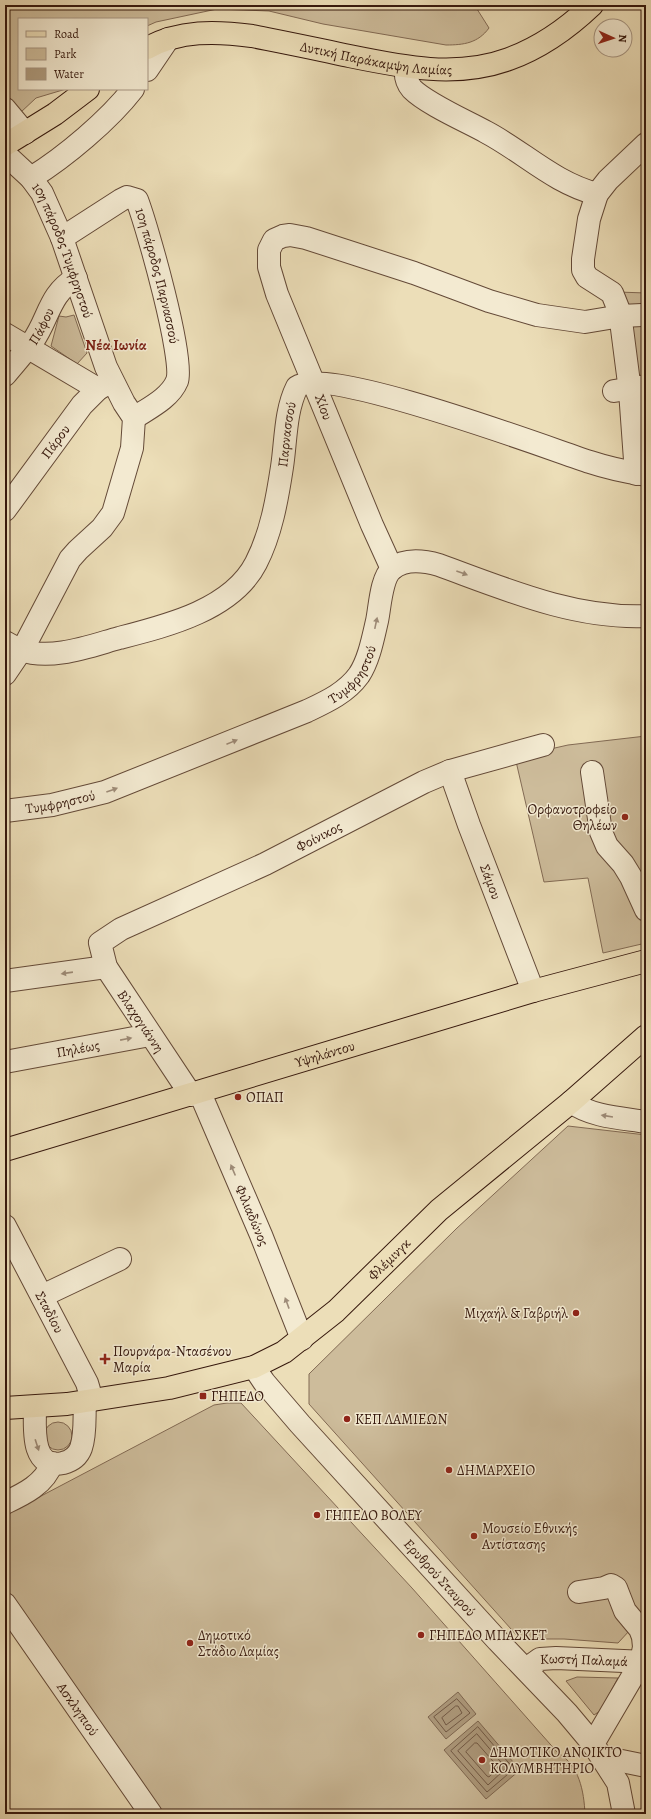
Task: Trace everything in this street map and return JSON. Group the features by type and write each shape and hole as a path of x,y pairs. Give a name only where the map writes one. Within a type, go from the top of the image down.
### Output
{"main road":[{"name":"Δυτική Παράκαμψη Λαμίας","path":"148,48 168,39 194,33 228,33 252,36 406,67 446,70 488,65 525,53 558,33 592,5"},
{"path":"5,145 55,114 87,90"},
{"name":"Υψηλάντου","path":"5,1150 196,1094 533,991 646,961"},
{"name":"Φλέμινγκ","path":"5,1408 35,1407 88,1401 181,1385 254,1367 284,1352 302,1339 348,1300 439,1210 571,1102 646,1036"}],"street":[{"path":"148,69 168,39"},
{"path":"406,67 405,76 407,81 412,89 423,97 487,132 559,180 580,190 597,194"},
{"path":"31,178 52,165 75,145 109,114 132,90"},
{"path":"5,109 25,133"},
{"path":"641,474 630,389 632,315 607,288 590,280 583,270 583,259 589,218 597,194 608,180 646,144"},
{"name":"10η πάροδος Τυμφρηστού","path":"5,154 31,178 42,193 62,238 76,278 100,352 105,385 134,418"},
{"name":"10η πάροδος Παρνασσού","path":"62,238 127,197 137,200 176,342 179,371 177,380 172,390 134,418"},
{"name":"Χίου","path":"392,568 372,525 272,279 268,256 271,244 274,240 283,236 306,238 414,273 489,301 537,315 585,322 632,315"},
{"name":"Πάφου","path":"5,376 34,340 56,296 63,287 76,278"},
{"path":"5,334 28,348 105,385"},
{"name":"Παρνασσού","path":"13,646 39,653 55,653 87,647 131,635 205,610 234,591 247,577 256,564 267,534 278,492 288,418 294,395 301,384 315,382 344,386 443,413 514,435 590,462 641,474"},
{"name":"Πάρου","path":"5,510 82,405 105,385"},
{"path":"5,674 13,646 70,560 78,550 102,528 113,513 132,448 134,418"},
{"path":"392,568 413,561 424,561 569,608 602,615 646,616"},
{"name":"Τυμφρηστού","path":"5,811 52,805 105,792 301,714 336,696 351,685 362,670 375,630 383,587 392,568"},
{"name":"Φοίνικος","path":"100,943 121,929 265,864 424,782 450,771 543,745"},
{"name":"Σάμου","path":"450,771 469,825 533,991"},
{"path":"592,772 601,832 607,846 623,864 631,877 646,910"},
{"name":"Βλαχογιάννη","path":"100,943 106,967 150,1035 196,1094"},
{"path":"5,981 106,967"},
{"name":"Πηλέως","path":"5,1062 150,1035"},
{"name":"Φιλιαδώνος","path":"196,1094 261,1235 302,1339"},
{"path":"571,1102 582,1110 599,1115 646,1122"},
{"name":"Σταδίου","path":"5,1226 87,1383 88,1401 82,1446 76,1457 67,1462 52,1463"},
{"path":"42,1296 120,1259"},
{"name":"Ερυθρού Σταυρού","path":"254,1367 264,1382 300,1424 526,1669 598,1750 618,1783 624,1814"},
{"path":"5,1502 41,1482 46,1476 52,1463 42,1457 36,1447 35,1407"},
{"path":"579,1592 604,1588 611,1585 616,1588 625,1611 640,1629 644,1647 643,1662 598,1750 646,1766"},
{"name":"Ασκληπιού","path":"8,1615 151,1814"},
{"name":"Κωστή Παλαμά","path":"526,1669 540,1659 556,1658 643,1662"}],"green space":[{"path":"5,5 486,5 477,9 489,28 485,33 475,40 465,44 446,45 323,24 269,11 217,9 156,22 148,26 148,18 18,18 18,90 63,90 36,98 5,127"},
{"path":"618,292 646,293 646,381 634,383"},
{"path":"74,315 87,353 77,364 51,346 59,316 66,317"},
{"path":"646,736 646,943 603,953 588,878 544,882 515,757 568,745"},
{"path":"568,1126 646,1135 646,1639 630,1630 618,1643 564,1639 520,1639 309,1404 309,1374 457,1228"},
{"path":"241,1403 412,1588 558,1753 571,1764 576,1772 582,1788 585,1814 161,1814 5,1602 5,1515 214,1405"},
{"path":"58,1422 68,1426 72,1436 68,1446 58,1450 48,1446 44,1436 48,1426"},
{"path":"577,1677 618,1678 600,1711 594,1715 566,1681"}],"water":[{"path":"458,1692 476,1714 446,1739 428,1717"},
{"name":"ΔΗΜΟΤΙΚΟ ΑΝΟΙΚΤΟ ΚΟΛΥΜΒΗΤΗΡΙΟ","path":"478,1721 520,1770 486,1799 444,1750"}],"place":[{"name":"Ορφανοτροφείο Θηλέων","path":"625,817"},
{"name":"ΟΠΑΠ","path":"238,1097"},
{"name":"Μιχαήλ & Γαβριήλ","path":"576,1313"},
{"name":"Πουρνάρα-Ντασένου Μαρία","path":"105,1359"},
{"name":"ΓΗΠΕΔΟ","path":"203,1396"},
{"name":"ΚΕΠ ΛΑΜΙΕΩΝ","path":"347,1419"},
{"name":"ΔΗΜΑΡΧΕΙΟ","path":"449,1470"},
{"name":"ΓΗΠΕΔΟ ΒΟΛΕΥ","path":"317,1515"},
{"name":"Μουσείο Εθνικής Αντίστασης","path":"474,1536"},
{"name":"ΓΗΠΕΔΟ ΜΠΑΣΚΕΤ","path":"421,1635"},
{"name":"Δημοτικό Στάδιο Λαμίας","path":"190,1643"},
{"name":"ΔΗΜΟΤΙΚΟ ΑΝΟΙΚΤΟ ΚΟΛΥΜΒΗΤΗΡΙΟ","path":"482,1760"}],"district":[{"name":"Νέα Ιωνία","path":"116,345"}]}
